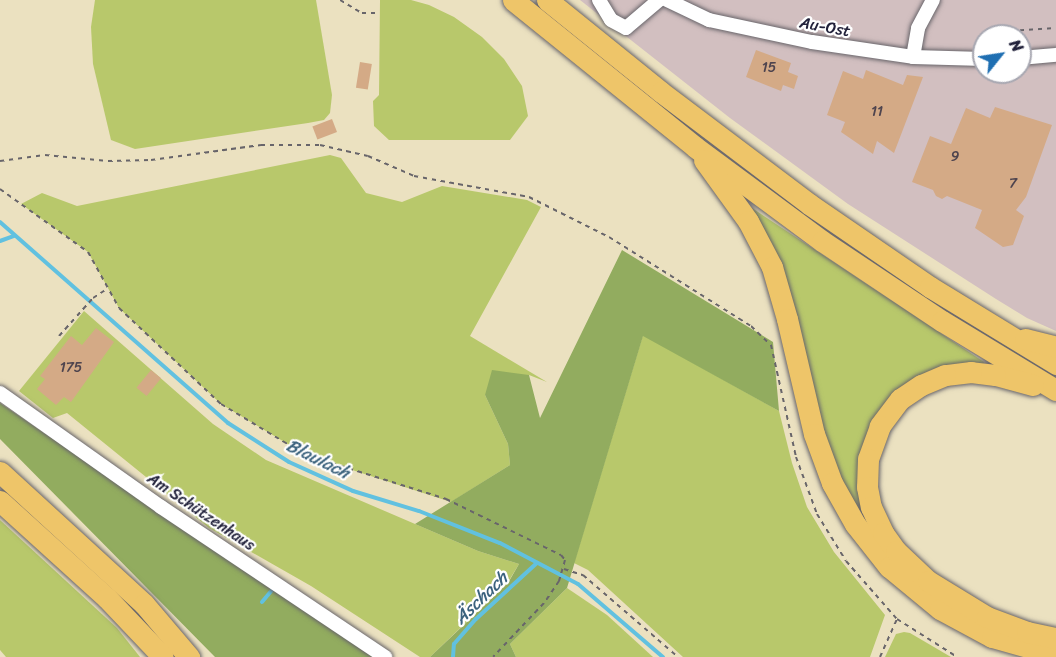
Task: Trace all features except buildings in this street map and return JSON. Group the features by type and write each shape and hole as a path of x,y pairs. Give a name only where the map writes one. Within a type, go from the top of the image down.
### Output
{"highway":[{"path":"513,0 695,147 881,281 1055,390"},
{"path":"547,0 662,92 800,197 898,266 1056,364"},
{"path":"695,147 748,221 772,267 787,319 814,434 832,483 855,524 890,567 940,609 992,637 1056,655"},
{"path":"1009,336 1042,341 1056,347"},
{"path":"1055,390 995,375 971,372 945,375 921,385 900,399 880,426 870,451 867,480 871,507 883,532 896,550 928,581 987,617 1027,632 1056,638"},
{"path":"0,472 136,597 189,657"},
{"path":"0,501 107,598 163,657"}],"street":[{"path":"599,0 611,20 626,28 659,0"},
{"name":"Au-Ost","path":"667,0 709,20 812,42 913,57 972,59"},
{"path":"913,57 918,28 933,0"},
{"path":"1032,57 1056,55"},
{"name":"Am Schützenhaus","path":"0,393 161,507 385,657"}],"path":[{"path":"340,0 362,13 381,13"},
{"path":"1032,30 1056,28"},
{"path":"0,161 45,154 108,161 151,160 261,145 320,145 368,156 414,176 529,197 609,237 751,326 771,345"},
{"path":"0,189 88,252 119,308 220,404 306,455 446,499 561,555 565,560 559,582 543,603 493,657"},
{"path":"59,336 93,298 107,289"},
{"path":"564,569 583,575 678,657"},
{"path":"880,657 897,619 957,657"}],"shaded area":[{"path":"580,0 1056,0 1056,331 1027,318 848,204 730,118"}],"green space":[{"path":"95,0 316,0 332,95 330,113 324,120 308,123 135,149 111,140 93,64 91,27"},
{"path":"380,0 411,0 429,5 454,17 482,37 504,59 522,86 528,116 510,140 389,140 374,126 373,101 379,95"},
{"path":"330,155 341,158 366,193 402,202 442,186 527,200 541,207 470,336 547,382 529,375 485,395 508,444 510,465 451,502 306,455 221,404 119,308 88,252 21,204 42,193 77,206"},
{"path":"752,208 984,362 983,365 890,398 867,518 863,521 832,464"},
{"path":"622,250 773,342 779,411 643,336 567,588 510,644 516,657 430,657 508,583 519,564 478,551 415,524 510,465 508,444 485,395 492,370 529,375 540,418"},
{"path":"84,311 213,424 266,460 478,551 519,564 508,582 430,657 420,657 311,586 209,528 67,413 53,418 19,391"},
{"path":"643,335 779,411 792,463 807,507 834,552 885,615 870,657 683,657 588,570 574,563"},
{"path":"0,403 373,657 215,657 0,439"},
{"path":"0,520 117,628 140,657 6,657 0,650"},
{"path":"567,588 607,615 653,657 516,657 510,644"},
{"path":"910,633 951,657 885,657 896,634"}],"waterway":[{"name":"Blaulach","path":"0,222 228,423 289,462 353,491 419,511 500,543 578,584 663,657"},
{"path":"0,241 14,236"},
{"name":"Äschach","path":"453,657 454,644 476,619 537,563"},
{"path":"262,602 272,590"}]}
